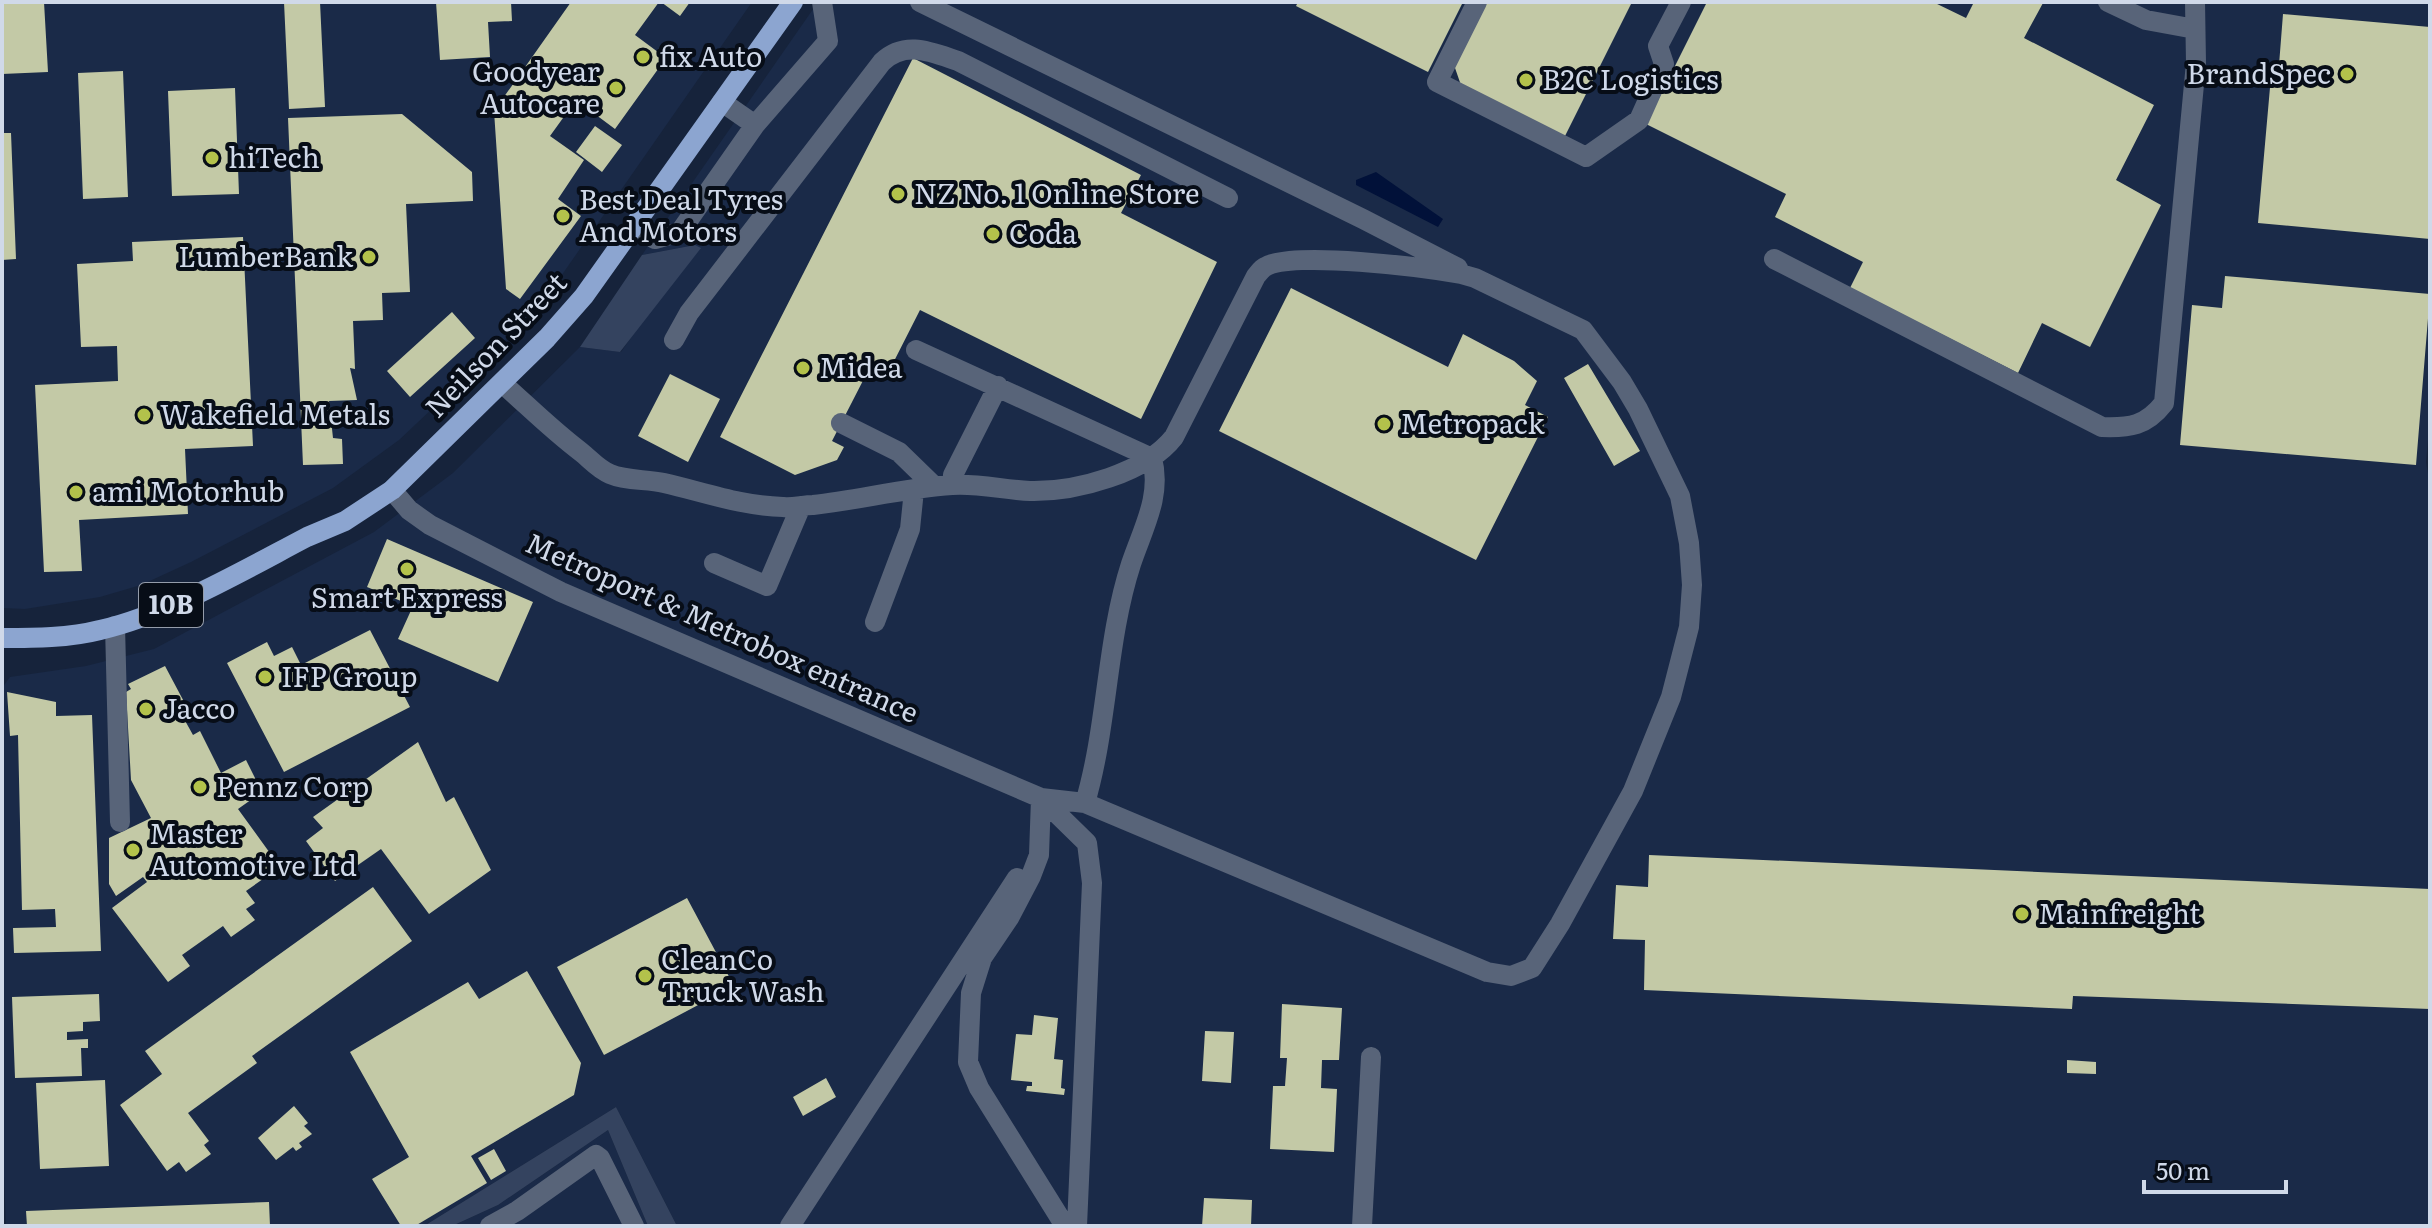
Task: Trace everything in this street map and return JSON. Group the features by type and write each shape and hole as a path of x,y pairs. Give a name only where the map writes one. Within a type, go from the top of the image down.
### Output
{"main road":[{"name":"Neilson Street","path":"2,638 98,631 165,608 307,537 328,530 367,509 392,490 503,384 584,296 793,2"}],"lane":[{"path":"635,226 655,239 680,232 755,125 828,41 822,2"},
{"path":"920,2 1579,327 1622,382 1680,496 1691,571 1689,627 1671,697 1638,778 1560,924 1532,968 1511,976 1487,972 1085,803 1041,798"},
{"path":"1477,2 1437,82 1586,157 1639,120 1664,64 1658,46 1681,2"},
{"path":"2108,2 2146,20 2195,29"},
{"path":"1774,259 2102,427 2129,428 2142,424 2164,403 2196,63 2195,2"},
{"path":"674,340 689,313 748,234 882,62 900,49 924,50 958,61 1228,198"},
{"path":"722,102 755,125"},
{"path":"503,384 552,430 595,466 611,475 663,483 739,504 787,508 933,487 1052,490 1101,479 1152,458 1174,437 1256,276 1265,267 1280,262 1348,261 1442,271 1481,280"},
{"path":"916,350 1152,458"},
{"path":"875,622 910,529 933,487 953,475 998,386"},
{"path":"841,423 899,452 933,487"},
{"path":"1085,803 1096,755 1118,612 1154,498 1156,479 1152,458"},
{"name":"Metroport & Metrobox entrance","path":"392,490 409,510 430,525 561,592 1041,798"},
{"path":"714,563 767,586 801,506"},
{"path":"115,626 120,822"},
{"path":"1041,798 1039,855 1009,918 982,958 971,993 968,1062 979,1088 1065,1226"},
{"path":"1041,798 1087,843 1092,883 1077,1226"},
{"path":"790,1226 1018,876 1039,855"},
{"path":"1362,1226 1371,1057"},
{"path":"490,1226 517,1211 596,1155 634,1226"}],"shaded area":[{"path":"2,2 752,2 559,279 523,323 399,440 333,488 141,585 100,597 25,609 2,608"},
{"path":"818,2 2430,2 2430,418 2426,462 2430,485 2430,1226 677,1226 616,1107 424,1226 6,1226 2,1127 2,688 10,677 86,666 154,649 374,532 453,473 580,347 621,352 695,245 642,255"},
{"path":"1376,172 1443,219 1438,227 1356,185 1356,180"},
{"path":"695,245 701,248 620,352 580,347 642,255"},
{"path":"616,1107 677,1226 648,1226 608,1130 498,1205 452,1226 424,1226"},
{"path":"608,1130 648,1226 452,1226 498,1205"}],"building":[{"path":"2,2 44,2 48,72 2,74"},
{"path":"284,2 320,2 325,107 289,109"},
{"path":"436,2 511,2 512,21 488,22 490,57 440,60"},
{"path":"571,2 659,2 635,35 666,58 615,129 576,100 550,136 584,160 558,199 581,216 520,299 506,289 494,111"},
{"path":"661,2 690,2 680,16"},
{"path":"1298,2 1463,2 1428,72 1296,6"},
{"name":"B2C Logistics","path":"1487,2 1632,2 1561,144 1464,94 1454,65"},
{"path":"1707,2 1933,2 1966,18 1974,2 2043,3 2024,38 2154,105 2116,180 2161,205 2090,347 2042,323 2018,373 1850,288 1863,262 1775,217 1786,194 1646,124"},
{"path":"2283,14 2430,27 2430,239 2258,223 2272,65 2279,65"},
{"name":"Coda","path":"913,58 1141,175 1121,213 1217,262 1141,419 920,310 888,373 871,365 832,441 844,447 837,460 795,475 720,437"},
{"path":"123,71 128,197 83,199 78,73"},
{"path":"235,88 239,194 172,196 168,91"},
{"path":"402,114 472,172 473,201 406,204 410,292 382,293 383,320 353,321 355,369 350,368 357,400 329,401 333,438 342,439 343,464 303,465 288,118"},
{"path":"595,126 622,145 602,172 576,152"},
{"path":"2,133 11,133 16,259 2,260"},
{"name":"Wakefield Metals","path":"243,237 253,446 185,449 188,514 79,520 82,571 44,572 35,385 118,381 117,346 81,347 77,264 133,261 132,242"},
{"path":"2225,276 2430,294 2416,465 2180,445 2192,305 2222,308"},
{"name":"Metropack","path":"1291,288 1448,367 1463,334 1514,361 1537,381 1525,405 1548,417 1476,560 1219,431"},
{"path":"452,312 475,338 410,397 387,371"},
{"path":"1588,364 1640,451 1614,466 1564,378"},
{"path":"670,374 720,399 688,462 638,436"},
{"path":"387,539 533,602 498,682 398,639 413,606 367,587"},
{"path":"370,630 410,707 284,772 227,663 267,642 274,656 292,647 301,665"},
{"path":"165,666 190,713 183,717 193,735 200,731 221,773 246,760 262,792 238,809 280,867 246,891 255,903 246,909 255,920 231,937 223,926 182,955 190,966 168,982 112,908 147,882 143,877 116,896 109,884 109,838 151,818 131,780 126,692 131,689 128,684"},
{"path":"7,692 56,702 56,716 92,715 101,951 14,953 13,928 56,927 55,909 22,910 18,735 10,736"},
{"path":"418,742 446,802 454,797 491,870 429,914 381,849 335,881 306,841 323,828 313,817"},
{"name":"Mainfreight","path":"1649,855 2430,889 2430,1009 2073,996 2072,1009 1644,990 1645,940 1613,939 1616,885 1648,887"},
{"path":"373,887 412,941 252,1056 257,1063 188,1113 209,1141 204,1145 211,1154 186,1172 179,1162 167,1171 120,1105 162,1074 145,1051"},
{"name":"CleanCo Truck Wash","path":"687,898 734,986 604,1055 557,967"},
{"path":"527,971 581,1063 574,1095 471,1156 487,1183 415,1226 401,1226 372,1179 409,1157 350,1052 468,982 479,999"},
{"path":"99,994 100,1021 83,1022 83,1031 67,1032 67,1040 88,1039 88,1048 81,1048 82,1076 15,1078 12,997"},
{"path":"1282,1004 1342,1008 1339,1060 1322,1060 1321,1088 1337,1089 1334,1152 1270,1149 1273,1086 1285,1086 1287,1058 1280,1058"},
{"path":"1034,1015 1058,1018 1054,1059 1063,1060 1061,1088 1065,1089 1064,1095 1026,1091 1032,1082 1011,1080 1016,1034 1032,1035"},
{"path":"1205,1031 1234,1032 1231,1083 1202,1081"},
{"path":"2067,1060 2096,1062 2096,1074 2067,1073"},
{"path":"826,1078 836,1097 803,1116 793,1097"},
{"path":"105,1080 109,1166 40,1169 36,1083"},
{"path":"294,1106 308,1123 304,1126 312,1134 299,1143 302,1147 296,1151 293,1147 276,1160 258,1138"},
{"path":"494,1149 506,1171 491,1180 478,1158"},
{"path":"1204,1198 1252,1200 1251,1226 1202,1226"},
{"path":"269,1202 270,1226 27,1226 26,1211"}],"place":[{"name":"fix Auto","path":"643,57"},
{"name":"BrandSpec","path":"2347,74"},
{"name":"B2C Logistics","path":"1526,80"},
{"name":"Goodyear Autocare","path":"616,88"},
{"name":"hiTech","path":"212,158"},
{"name":"NZ No. 1 Online Store","path":"898,194"},
{"name":"Best Deal Tyres And Motors","path":"563,216"},
{"name":"Coda","path":"993,234"},
{"name":"LumberBank","path":"369,257"},
{"name":"Midea","path":"803,368"},
{"name":"Wakefield Metals","path":"144,415"},
{"name":"Metropack","path":"1384,424"},
{"name":"ami Motorhub","path":"76,492"},
{"name":"Smart Express","path":"407,569"},
{"name":"IFP Group","path":"265,677"},
{"name":"Jacco","path":"146,709"},
{"name":"Pennz Corp","path":"200,787"},
{"name":"Master Automotive Ltd","path":"133,850"},
{"name":"Mainfreight","path":"2022,914"},
{"name":"CleanCo Truck Wash","path":"645,976"}]}
